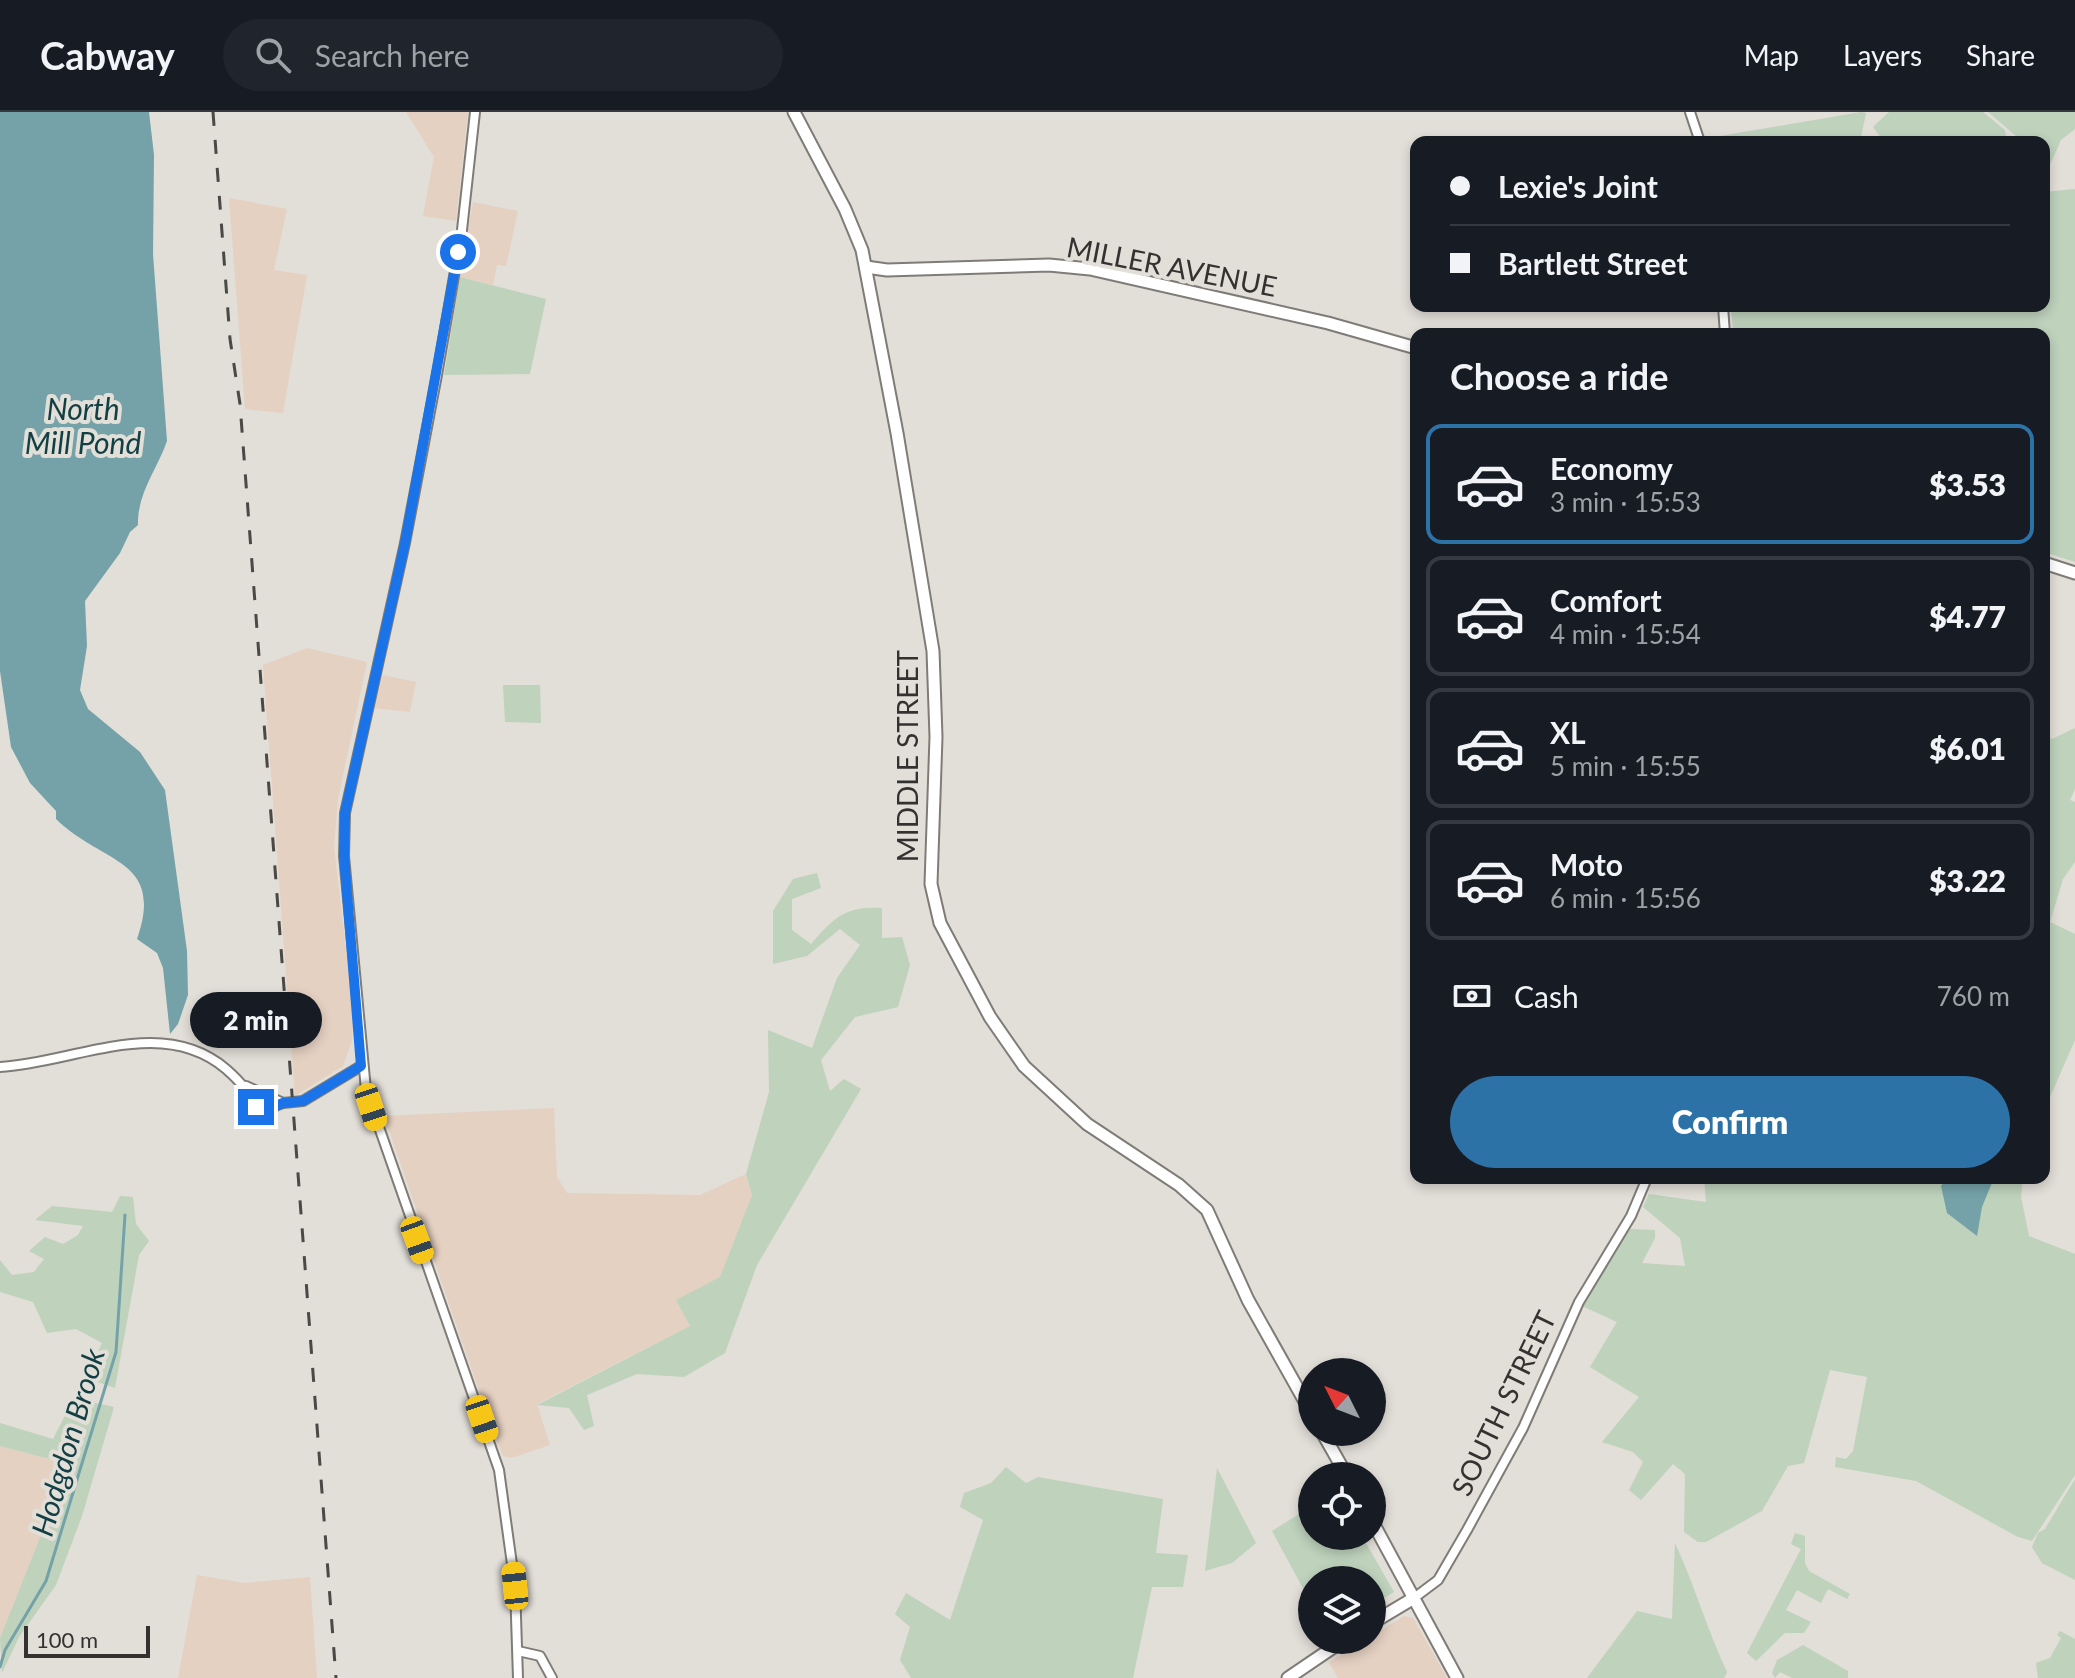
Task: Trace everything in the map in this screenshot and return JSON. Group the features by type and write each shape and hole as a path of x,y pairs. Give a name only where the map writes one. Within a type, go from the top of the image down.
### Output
{"main road":[{"name":"MIDDLE STREET","path":"794,112 849,217 866,267 933,651 936,737 931,884 940,923 990,1017 1024,1066 1080,1119 1201,1203 1216,1227 1248,1300 1298,1389"},
{"name":"MILLER AVENUE","path":"866,267 887,270 1073,266 1286,313 1410,346"},
{"path":"2050,565 2075,573"},
{"path":"1386,1547 1457,1678"},
{"name":"SOUTH STREET","path":"1386,1615 1414,1598"},
{"path":"1288,1678 1323,1654"}],"street":[{"path":"475,112 462,230 437,375 405,543 345,813 344,856 361,1066 380,1134 499,1470 512,1554 518,1678"},
{"path":"1690,112 1698,136"},
{"path":"0,1067 152,1042 178,1044 207,1054 245,1085 283,1103"},
{"path":"245,1085 258,1113 283,1103 303,1101 361,1066"},
{"name":"SOUTH STREET","path":"1414,1598 1438,1580 1461,1541 1523,1428 1579,1302 1631,1216 1644,1184"},
{"path":"518,1651 540,1656 552,1678"}],"shaded area":[{"path":"406,112 468,112 456,221 423,216 434,157"},
{"path":"229,198 287,209 274,270 307,275 283,413 245,409"},
{"path":"473,202 518,211 506,266 497,265 493,285 460,277"},
{"path":"307,648 367,662 338,799 334,847 353,1009 352,1040 343,1066 295,1096 263,665"},
{"path":"383,675 416,682 410,712 374,708"},
{"path":"554,1108 557,1177 567,1193 700,1195 746,1174 752,1195 720,1278 676,1300 690,1326 537,1404 550,1445 511,1458 503,1456 485,1408 384,1116"},
{"path":"0,1446 64,1463 55,1500 0,1638"},
{"path":"197,1575 244,1583 310,1577 317,1678 178,1678"},
{"path":"1404,1616 1413,1618 1447,1678 1338,1678 1329,1662 1342,1654 1386,1654 1386,1627"}],"green space":[{"path":"1861,112 1866,113 1861,136 1720,136"},
{"path":"1889,112 1983,112 2005,130 2006,136 1880,136 1873,127"},
{"path":"1988,112 2075,112 2075,129 2061,140 2050,165 2050,136 2016,136"},
{"path":"2075,189 2075,562 2050,554 2050,328 1733,328 1731,312 2050,312 2050,191"},
{"path":"460,277 546,299 530,374 444,375"},
{"path":"503,685 540,685 541,723 505,722"},
{"path":"2075,728 2075,789 2070,800 2075,802 2075,862 2063,879 2050,922 2050,738"},
{"path":"817,873 821,888 792,899 792,930 811,944 842,915 859,909 882,908 882,938 902,937 910,965 898,1007 855,1017 821,1060 830,1091 844,1079 861,1089 757,1265 725,1353 684,1377 637,1374 587,1395 594,1426 584,1430 569,1408 537,1405 690,1326 676,1300 720,1277 752,1195 746,1174 769,1092 768,1030 812,1048 837,978 860,945 840,929 807,956 773,964 773,911 793,879"},
{"path":"2050,922 2075,934 2075,1040 2050,1097"},
{"path":"1704,1184 2022,1184 2021,1197 2029,1236 2075,1254 2075,1475 2032,1541 2018,1537 1916,1481 1835,1467 1836,1457 1846,1459 1853,1451 1867,1377 1830,1370 1804,1463 1788,1466 1762,1511 1706,1542 1698,1542 1684,1532 1685,1474 1673,1464 1641,1500 1629,1490 1643,1462 1633,1452 1602,1442 1639,1397 1590,1367 1617,1322 1582,1306 1630,1229 1655,1230 1655,1238 1642,1263 1685,1266 1680,1238 1643,1207 1649,1194 1706,1202"},
{"path":"120,1196 133,1197 136,1224 149,1241 139,1255 115,1388 85,1378 102,1343 76,1329 47,1333 33,1302 0,1292 0,1260 12,1275 34,1272 44,1259 29,1251 45,1237 63,1244 78,1235 83,1226 35,1220 52,1206 112,1212"},
{"path":"74,1398 114,1407 82,1516 56,1585 19,1637 2,1673 0,1638 55,1500 64,1463 0,1446 0,1423 53,1439"},
{"path":"1006,1467 1026,1483 1038,1477 1163,1499 1156,1553 1188,1555 1183,1587 1152,1587 1133,1678 911,1678 900,1660 910,1627 895,1614 906,1593 950,1620 983,1520 960,1507 964,1493 991,1483"},
{"path":"1217,1468 1256,1543 1232,1563 1205,1571"},
{"path":"2075,1479 2075,1580 2042,1563 2032,1547 2038,1533 2045,1529"},
{"path":"1298,1515 1298,1550 1370,1550 1379,1566 1298,1566 1298,1579 1272,1531"},
{"path":"1795,1533 1805,1536 1805,1563 1809,1571 1850,1594 1847,1599 1828,1589 1821,1603 1797,1590 1786,1610 1811,1622 1804,1633 1785,1633 1756,1661 1747,1653 1801,1549 1791,1544"},
{"path":"1675,1543 1727,1672 1724,1678 1587,1678 1637,1611 1672,1619"},
{"path":"1386,1578 1394,1592 1386,1597"},
{"path":"2060,1631 2075,1639 2075,1678 2038,1678 2036,1663 2050,1658 2061,1638 2057,1635"},
{"path":"1803,1645 1848,1671 1848,1678 1792,1678 1780,1672 1775,1678 1772,1673 1777,1660"}],"water":[{"name":"North Mill Pond","path":"0,112 149,112 154,155 153,254 167,441 144,492 138,525 130,532 120,553 85,601 87,646 80,690 88,709 140,752 165,790 187,951 188,995 178,1024 170,1034 163,968 157,953 137,939 143,912 143,893 136,878 125,866 56,819 56,811 30,783 11,747 0,671"},
{"path":"1992,1184 1982,1207 1977,1236 1947,1213 1941,1186"}],"waterway":[{"name":"Hodgdon Brook","path":"0,1667 5,1650 46,1581 116,1352 125,1215"}],"railway":[{"path":"213,112 230,339 240,404 336,1678"}],"route":[{"path":"256,1107 258,1113 283,1103 298,1103 361,1066 344,856 345,813 405,543 458,252"}]}
